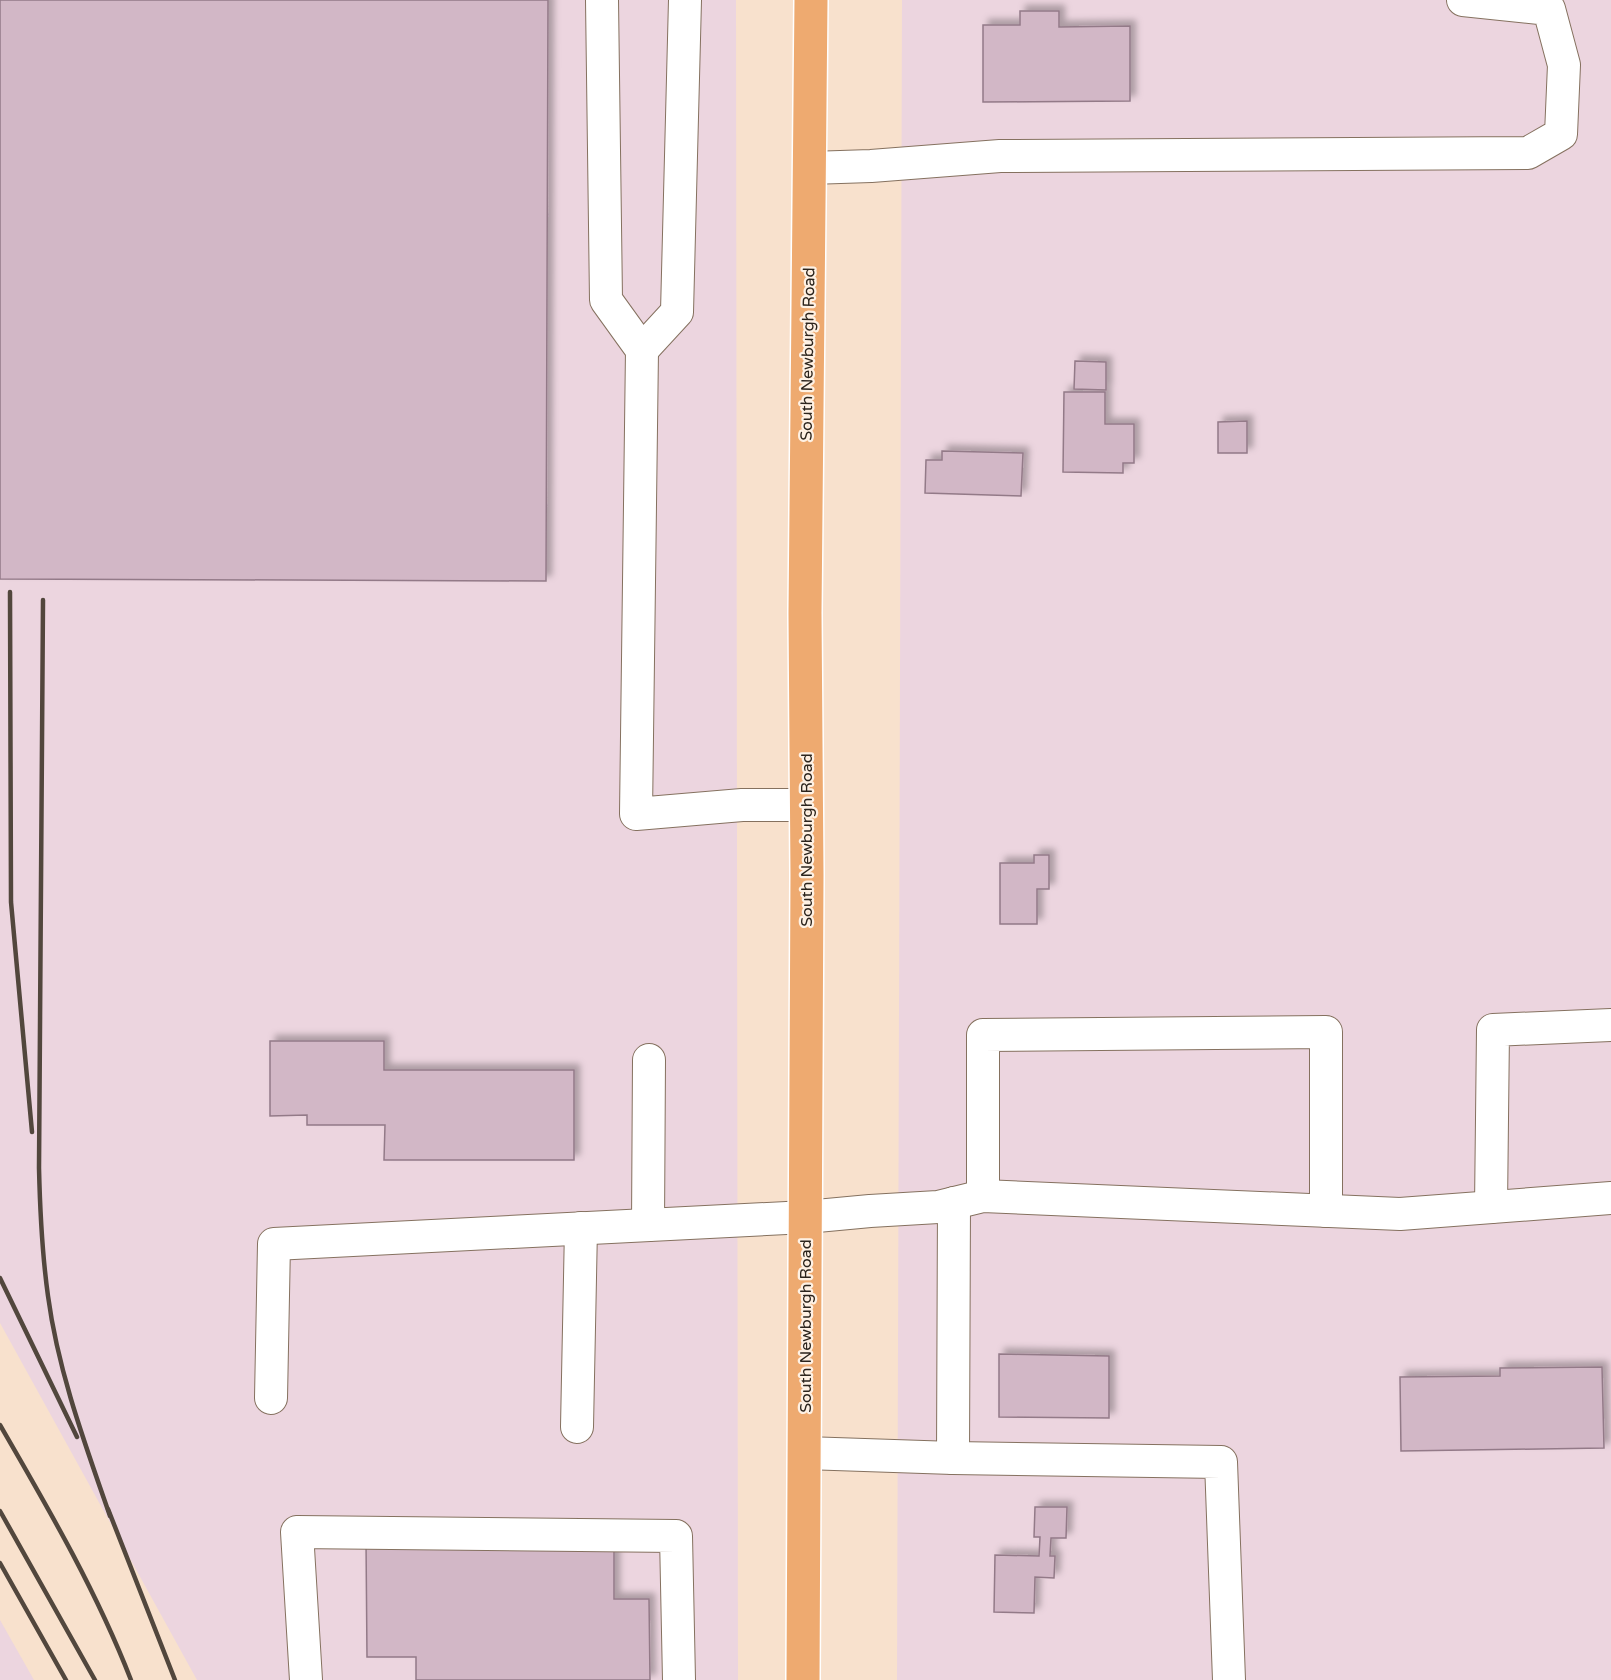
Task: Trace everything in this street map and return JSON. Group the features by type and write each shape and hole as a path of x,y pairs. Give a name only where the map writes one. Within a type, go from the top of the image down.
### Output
{"main road":[{"name":"South Newburgh Road","path":"803,1680 807,806 805,613 811,0"}],"lane":[{"path":"602,0 606,300 642,350 636,814 742,805 807,806"},
{"path":"642,350 678,312 684,0"},
{"path":"810,168 872,166 1000,156 1528,153 1561,134 1564,65 1549,9 1463,0"},
{"path":"1491,1207 1493,1030 1611,1025"},
{"path":"952,1458 968,1199 983,1035 1326,1032 1326,1211"},
{"path":"648,1225 649,1060"},
{"path":"271,1398 274,1244 806,1217 870,1210 938,1207 968,1199 1400,1214 1611,1198"},
{"path":"577,1427 581,1228"},
{"path":"805,1453 952,1458 1221,1462 1229,1680"},
{"path":"306,1680 297,1532 676,1536 679,1680"}],"shaded area":[{"path":"0,0 736,0 738,1680 197,1680 0,1323"},
{"path":"902,0 1611,0 1611,1680 897,1680"},
{"path":"0,1620 34,1680 0,1680"}],"building":[{"path":"0,0 548,0 546,581 0,579"},
{"path":"1020,11 1059,11 1059,27 1130,26 1130,101 983,102 983,25 1020,25"},
{"path":"1075,361 1106,362 1106,390 1074,389"},
{"path":"1064,392 1105,392 1105,424 1134,424 1134,463 1123,463 1123,473 1063,472"},
{"path":"1247,421 1247,453 1218,453 1218,422"},
{"path":"942,451 1023,453 1021,496 925,493 926,460 942,460"},
{"path":"1034,855 1049,855 1049,889 1037,889 1037,924 1000,924 1000,863 1034,863"},
{"path":"270,1041 384,1041 384,1070 574,1070 574,1160 384,1160 385,1125 307,1125 307,1115 270,1116"},
{"path":"999,1354 1109,1356 1109,1418 999,1417"},
{"path":"1602,1367 1604,1448 1401,1451 1400,1377 1500,1376 1500,1368"},
{"path":"1035,1507 1067,1507 1066,1538 1051,1538 1050,1556 1055,1556 1054,1578 1035,1577 1034,1613 994,1612 995,1555 1039,1556 1040,1537 1034,1537"},
{"path":"366,1541 614,1541 614,1599 649,1599 650,1680 416,1680 416,1657 367,1657"}],"railway":[{"path":"10,592 11,902 32,1132"},
{"path":"43,600 39,1168 43,1248 48,1296 58,1352 73,1407 110,1516"},
{"path":"0,1278 77,1437"},
{"path":"0,1425 87,1582 131,1680"},
{"path":"108,1509 175,1680"},
{"path":"0,1511 95,1680"},
{"path":"0,1563 66,1680"}]}
